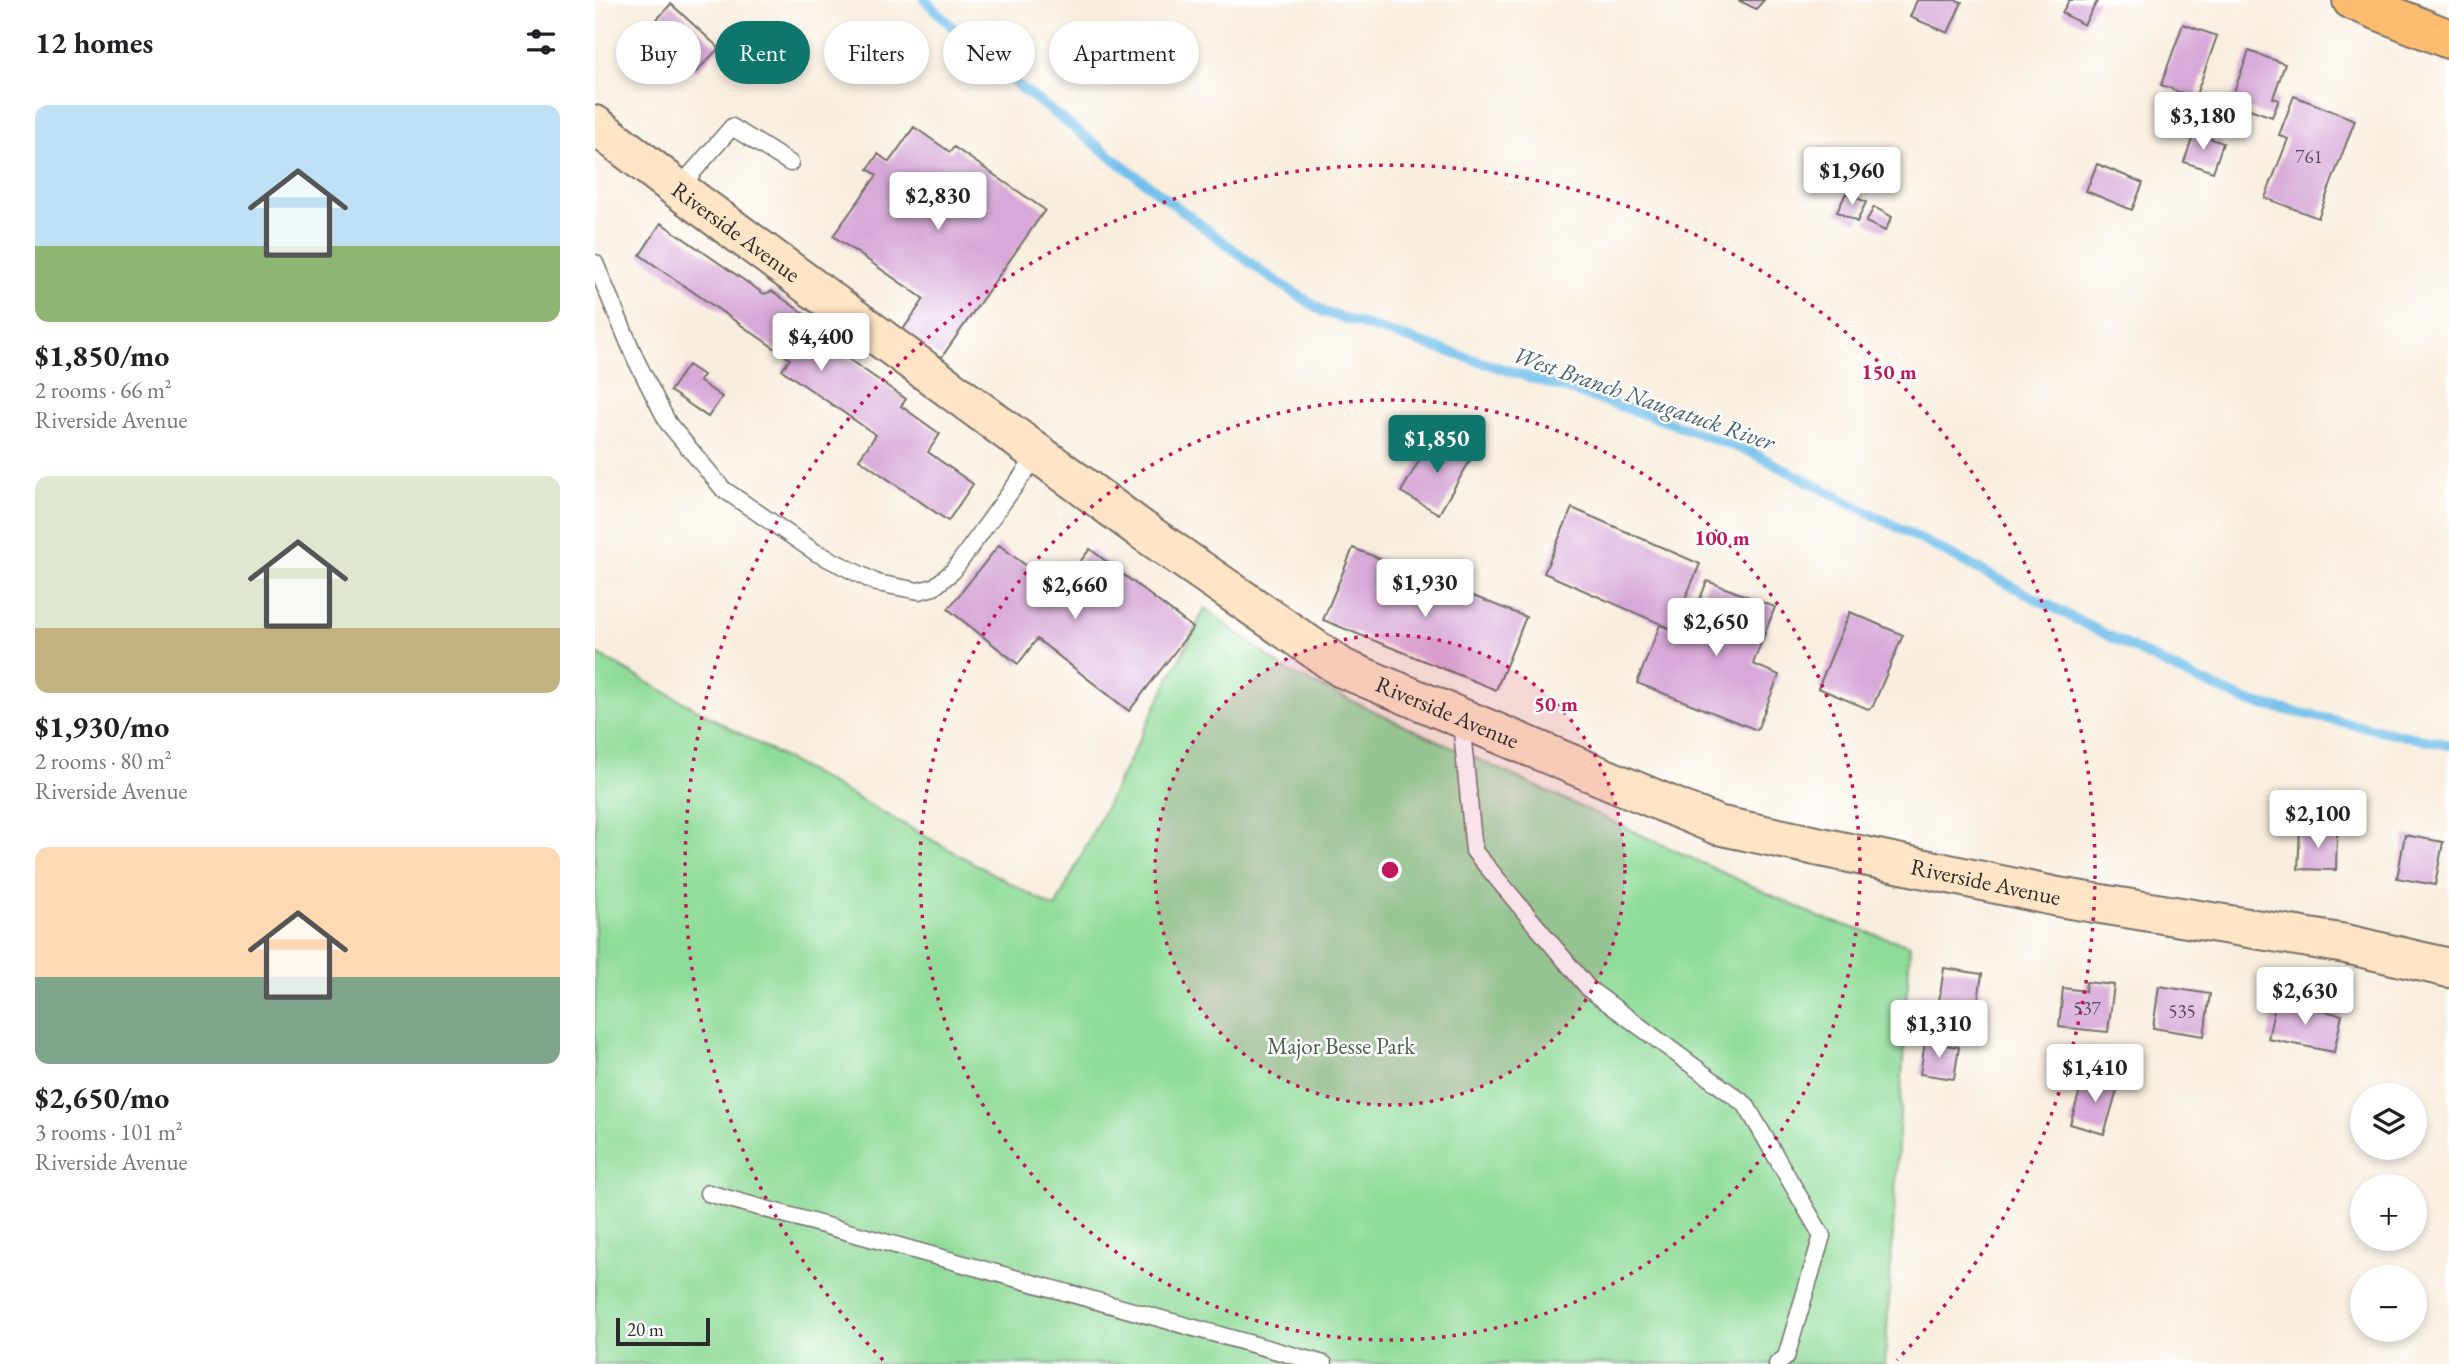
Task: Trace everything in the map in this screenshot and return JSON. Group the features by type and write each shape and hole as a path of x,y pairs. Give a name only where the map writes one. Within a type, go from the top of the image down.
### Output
{"main road":[{"path":"2353,0 2449,39"}],"street":[{"name":"Riverside Avenue","path":"599,137 678,190 1142,530 1342,668 1717,825 2057,897 2346,944 2449,968"}],"lane":[{"path":"678,190 732,127 790,163"},
{"path":"595,263 636,360 668,423 723,489 815,552 877,583 919,591 934,587 953,571 1038,454"},
{"path":"1461,718 1474,851 1589,989 1746,1105 1822,1236 1786,1357 1777,1364"},
{"path":"708,1193 1324,1364"}],"green space":[{"name":"Major Besse Park","path":"1205,608 1287,671 1821,918 1910,945 1885,1364 595,1364 595,653 1055,908"}],"building":[{"path":"1738,0 1764,0 1756,9"},
{"path":"1917,0 1962,2 1948,33 1910,17"},
{"path":"2069,0 2098,0 2084,25 2062,13"},
{"path":"671,4 690,21 655,21"},
{"path":"2183,24 2217,36 2195,98 2161,85"},
{"path":"701,32 715,44 715,52 701,67"},
{"path":"2249,51 2285,64 2273,98 2279,100 2272,117 2230,102"},
{"path":"2294,96 2355,120 2318,218 2265,198 2288,139 2279,135"},
{"path":"914,127 950,152 954,147 1045,210 941,358 902,331 924,299 833,236 877,175 868,169 878,154 889,162"},
{"path":"2194,133 2223,143 2213,172 2184,162"},
{"path":"2097,164 2143,183 2132,210 2086,191"},
{"path":"1846,193 1866,202 1857,222 1837,212"},
{"path":"1874,207 1892,217 1885,231 1866,222"},
{"path":"661,223 764,294 772,291 820,325 814,335 906,399 901,406 940,434 928,452 973,484 948,521 859,459 876,435 782,370 790,359 640,255"},
{"path":"688,365 703,375 699,381 722,397 708,417 670,391"},
{"path":"1434,435 1472,457 1439,514 1401,492"},
{"path":"1572,508 1700,564 1672,629 1544,573"},
{"path":"999,545 1058,590 1090,549 1193,628 1129,711 1037,639 1018,664 948,609"},
{"path":"1353,548 1526,617 1496,690 1323,620"},
{"path":"1707,581 1775,607 1753,664 1779,675 1757,730 1637,683 1660,625 1686,635"},
{"path":"1850,612 1903,635 1873,706 1868,709 1818,688"},
{"path":"2300,830 2337,831 2336,870 2298,869"},
{"path":"2405,835 2443,842 2435,885 2397,878"},
{"path":"1944,968 1982,974 1976,1014 1938,1009"},
{"path":"2086,982 2114,985 2108,1032 2059,1027 2063,988 2085,991"},
{"path":"2159,986 2210,994 2204,1036 2153,1028"},
{"path":"2276,1001 2342,1015 2334,1052 2268,1039"},
{"path":"1925,1042 1959,1047 1954,1079 1920,1074"},
{"path":"2085,1074 2119,1084 2104,1134 2070,1124"}],"waterway":[{"name":"West Branch Naugatuck River","path":"925,0 991,65 1264,273 1324,312 1657,418 1753,453 2097,630 2187,675 2249,702 2449,745"}]}
